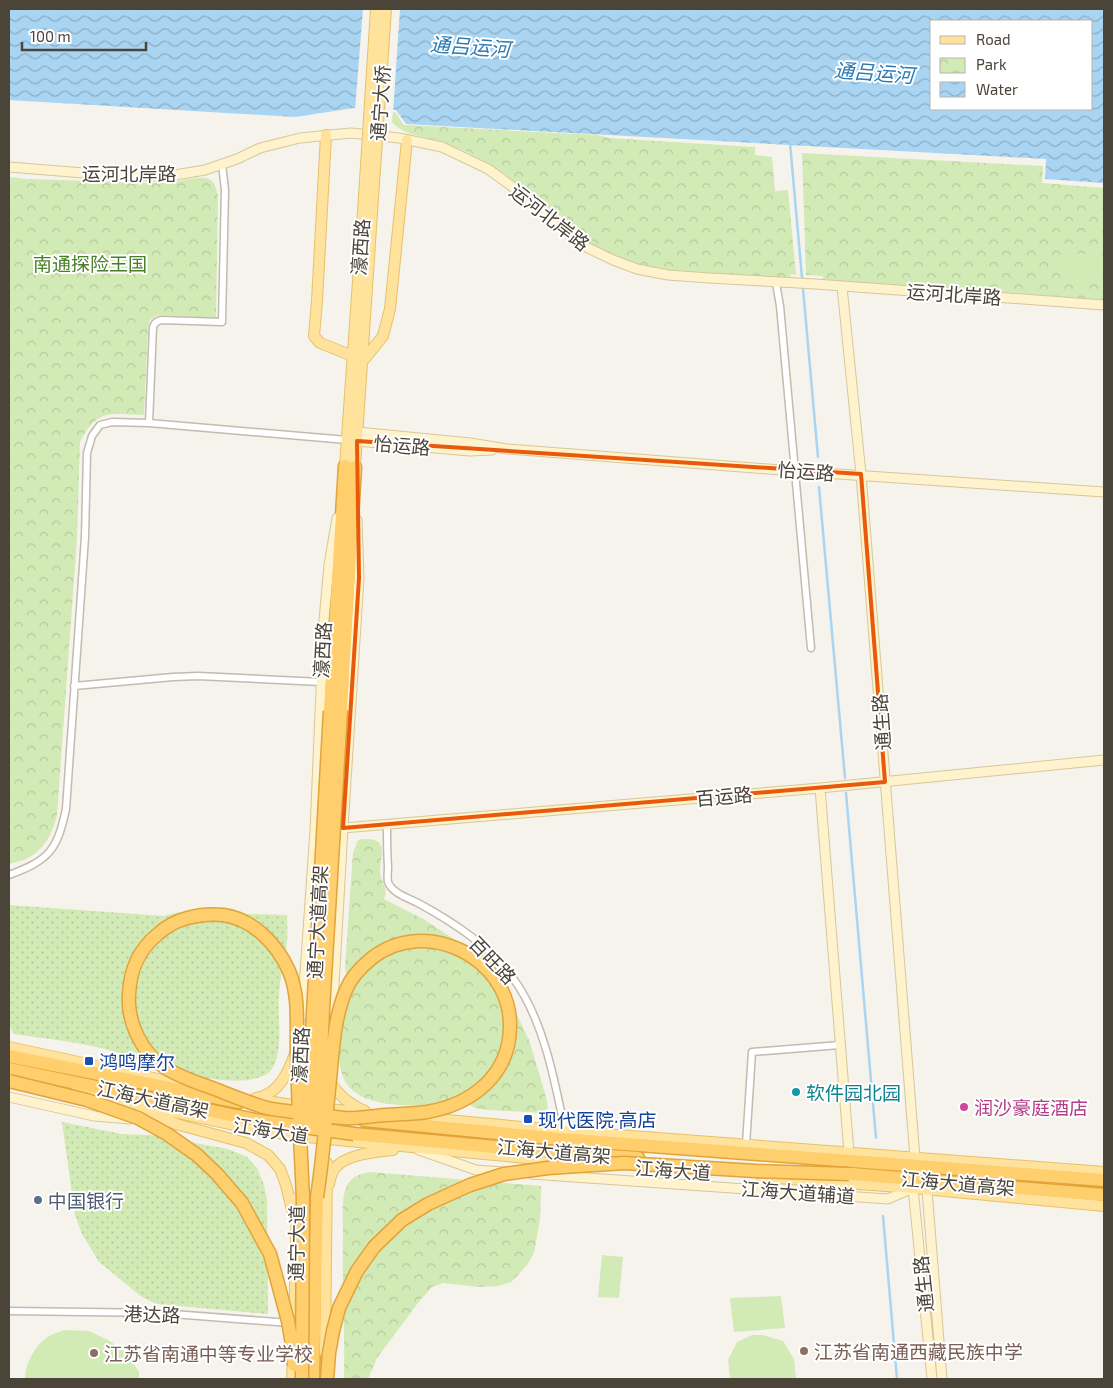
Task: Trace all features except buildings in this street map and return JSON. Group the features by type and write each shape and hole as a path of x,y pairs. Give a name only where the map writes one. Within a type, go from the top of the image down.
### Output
{"highway":[{"name":"通宁大道高架","path":"313,1379 322,1201 317,1141 336,711 350,467"},
{"name":"通宁大道高架","path":"302,1379 303,1200 313,999 336,711"},
{"path":"268,1108 185,1078 162,1066 139,1039 132,1023 128,1002 129,981 143,949 154,936 167,926 185,918 199,915 228,916 242,920 260,931 270,941 289,972 295,994 303,1200"},
{"path":"322,1201 322,1161 333,1049 339,1011 351,980 366,963 380,952 398,944 414,941 440,942 466,952 478,960 500,984 509,1012 510,1022 507,1045 496,1073 476,1094 436,1110 346,1118"},
{"name":"江海大道高架","path":"9,1056 268,1108 346,1118 560,1139 1104,1180"},
{"name":"江海大道高架","path":"9,1069 260,1121 354,1134 549,1152 1104,1195"},
{"path":"9,1081 87,1100 138,1118 167,1134 197,1155 217,1174 242,1203 270,1254 288,1321 293,1350 294,1379"},
{"path":"325,1379 333,1331 340,1308 357,1271 374,1247 402,1220 428,1204 470,1185 504,1174 548,1168 624,1163 756,1171 849,1174"}],"main road":[{"name":"通宁大桥","path":"369,197 376,9"},
{"name":"通宁大桥","path":"369,197 386,9"},
{"path":"326,135 314,336 320,343 353,356"},
{"path":"362,362 383,336 390,310 407,140"},
{"name":"濠西路","path":"354,438 353,356 369,197"},
{"name":"濠西路","path":"350,467 362,362 369,197"},
{"path":"249,1098 268,1095 279,1085 292,1063 301,1036"},
{"name":"江海大道","path":"9,1047 249,1098 298,1106 565,1131 1104,1172"},
{"name":"江海大道","path":"9,1077 199,1118 297,1136 550,1161 913,1188 1104,1206"},
{"path":"329,1081 338,1094 346,1100 373,1114"},
{"path":"108,1098 176,1124 246,1143 268,1155 280,1169 286,1185 296,1244"},
{"name":"通宁大道","path":"294,1379 298,1106"},
{"name":"通宁大道","path":"325,1379 322,1201 328,1109"},
{"path":"322,1201 335,1168 347,1160 370,1152 413,1148"}],"street":[{"name":"运河北岸路","path":"9,167 109,175 169,176 205,170 260,148 300,138 351,133 407,140 442,147 488,169 525,196 586,248 637,269 668,275 1104,305"},
{"path":"149,423 154,324 158,320 222,322 225,190 222,164"},
{"path":"781,283 780,306 811,648"},
{"name":"通生路","path":"842,287 861,474 915,1158"},
{"path":"9,875 38,862 56,845 66,809 85,537 87,453 92,436 100,425 112,422 149,423 354,438"},
{"name":"怡运路","path":"354,438 470,451 507,449 1104,492"},
{"name":"濠西路","path":"298,1106 315,830 324,620 329,564 350,467"},
{"name":"濠西路","path":"328,1109 359,578 350,467"},
{"path":"74,686 198,676 321,682"},
{"name":"百运路","path":"343,828 820,788 1104,760"},
{"path":"820,788 849,1153"},
{"name":"百旺路","path":"387,825 388,881 393,890 443,916 472,937 495,958 514,980 527,1001 540,1029 565,1131"},
{"path":"746,1145 752,1052 840,1045"},
{"path":"9,1097 94,1116 176,1124 199,1118"},
{"name":"江海大道辅道","path":"413,1148 476,1170 888,1199 913,1188"},
{"name":"通生路","path":"913,1188 932,1379"},
{"name":"通生路","path":"927,1190 942,1379"},
{"name":"港达路","path":"9,1311 160,1313 294,1324"}],"highlighted area":[{"path":"357,441 861,474 885,782 343,828 359,578"}],"green space":[{"path":"393,112 395,112 404,125 597,135 609,138 755,147 755,155 772,157 775,191 788,190 796,275 791,274 790,279 666,271 637,265 602,251 587,242 506,175 465,151 402,130 392,122"},
{"path":"802,153 1043,166 1042,183 1104,188 1104,300 823,280 823,276 806,275"},
{"name":"南通探险王国","path":"9,177 132,183 167,183 205,178 213,182 218,195 216,318 162,315 150,320 148,327 144,415 106,415 92,423 80,442 77,538 57,815 51,834 44,845 28,858 9,864"},
{"path":"1102,253 1103,277 1061,280 1060,255"},
{"path":"362,839 374,840 380,844 382,854 380,872 386,892 384,899 425,920 467,949 506,992 529,1040 547,1101 548,1108 543,1113 488,1110 475,1108 467,1103 419,1106 383,1103 367,1099 354,1092 345,1081 339,1062 339,1042 346,983 345,968 353,852 357,841"},
{"path":"9,905 164,916 180,912 287,915 287,941 279,994 279,1043 276,1062 272,1069 263,1076 251,1080 219,1080 154,1066 97,1047 14,1034 9,1026"},
{"path":"62,1122 122,1134 151,1135 228,1149 247,1157 257,1168 264,1185 267,1200 268,1314 157,1304 142,1297 99,1262 82,1234 75,1215"},
{"path":"370,1172 541,1186 540,1219 534,1253 527,1265 511,1282 499,1286 478,1287 443,1283 432,1287 377,1358 368,1379 344,1379 343,1199 346,1188 352,1179"},
{"path":"602,1255 623,1257 619,1298 598,1297"},
{"path":"781,1296 785,1328 734,1332 730,1298"},
{"path":"64,1330 89,1331 108,1340 126,1352 139,1372 139,1379 25,1379 28,1362 34,1351 48,1337"},
{"path":"752,1335 763,1335 783,1341 794,1359 796,1379 730,1379 728,1360 737,1342"}],"water":[{"name":"通吕运河","path":"9,9 1104,9 1104,183 1045,179 1046,159 406,124 396,110 354,108 295,117 9,100"}],"pier":[{"path":"363,9 400,9 393,113 355,110"}],"waterway":[{"path":"790,143 818,457"},
{"path":"819,487 845,778"},
{"path":"846,793 876,1138"},
{"path":"883,1216 897,1379"}],"place":[{"name":"鸿鸣摩尔","path":"89,1061"},
{"name":"软件园北园","path":"796,1092"},
{"name":"润沙豪庭酒店","path":"964,1107"},
{"name":"现代医院·高店","path":"528,1119"},
{"name":"中国银行","path":"38,1200"},
{"name":"江苏省南通西藏民族中学","path":"804,1351"},
{"name":"江苏省南通中等专业学校","path":"94,1353"}]}
